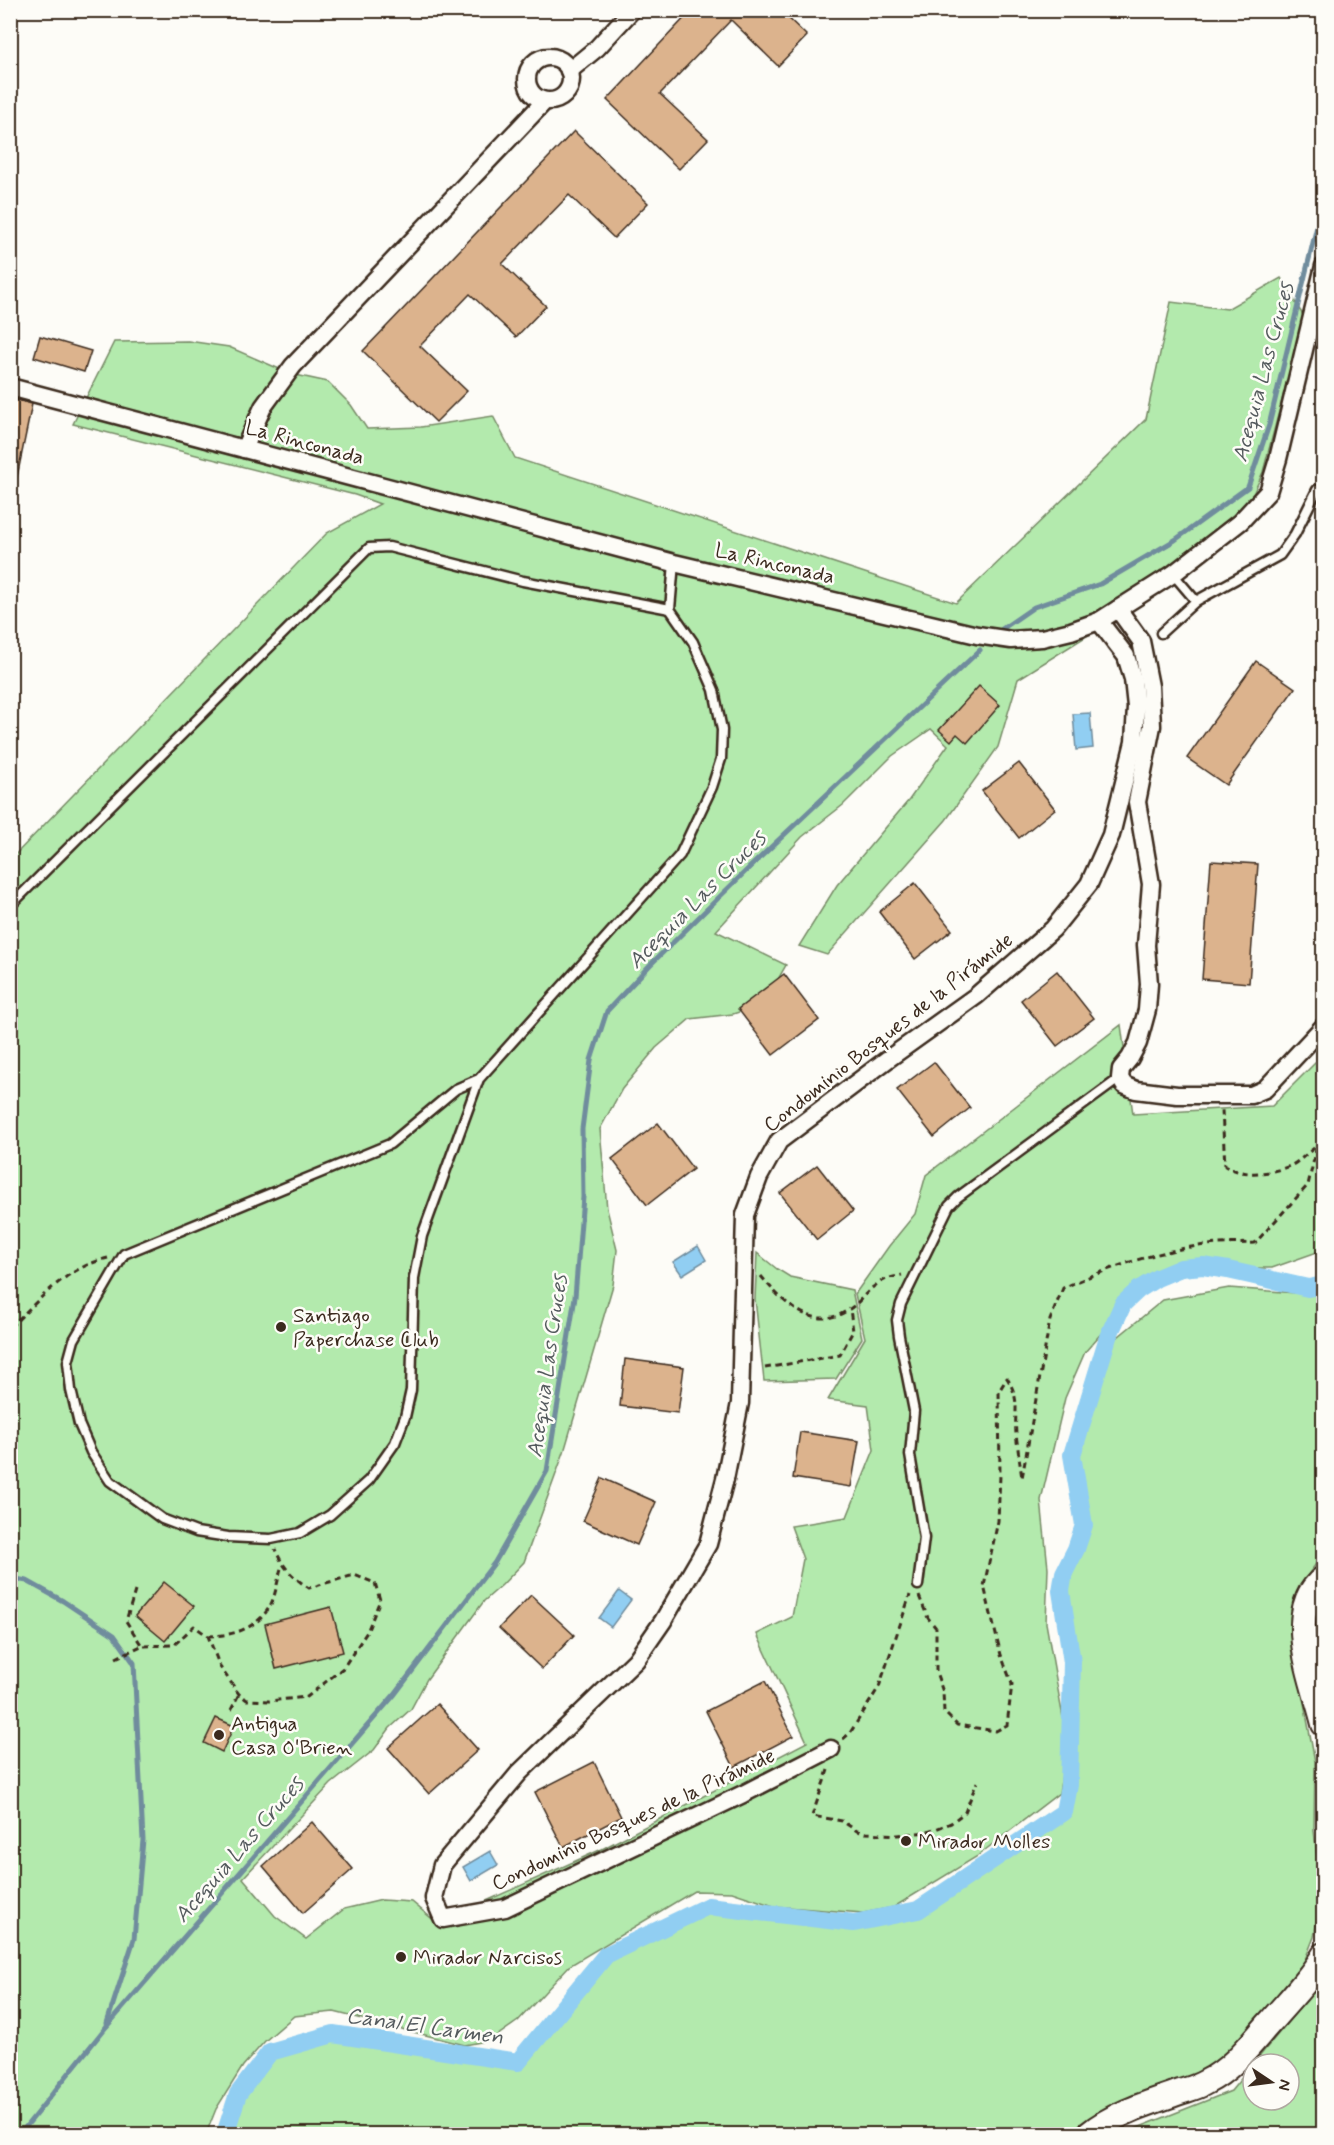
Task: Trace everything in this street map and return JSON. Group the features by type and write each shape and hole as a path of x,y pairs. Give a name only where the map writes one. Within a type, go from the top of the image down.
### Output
{"street":[{"path":"569,71 597,48 632,10"},
{"path":"550,57 563,62 569,71 571,81 566,94 560,99 545,101 533,94 529,87 528,80 532,66 537,61 550,57"},
{"path":"244,449 263,407 293,366 545,101"},
{"name":"La Rinconada","path":"10,387 674,563 966,632 1011,639 1042,638 1099,621 1173,574 1240,522 1268,492 1278,459 1323,266"},
{"path":"1118,609 1141,641 1150,686 1152,726 1137,802 1151,884 1146,945 1149,984 1147,1010 1138,1043 1121,1069 1120,1078 1124,1085 1146,1091 1177,1095 1251,1095 1265,1089 1323,1026"},
{"name":"Condominio Bosques de la Pirámide","path":"831,1749 743,1794 505,1908 443,1919 434,1898 442,1865 519,1773 636,1660 663,1621 708,1544 725,1479 740,1403 745,1215 759,1177 779,1142 976,996 1053,929 1089,884 1111,835 1134,742 1136,707 1133,679 1126,656 1099,621"},
{"path":"1323,1578 1315,1585 1303,1614 1301,1629 1323,1724"},
{"path":"1089,2134 1133,2108 1204,2084 1221,2073 1234,2063 1278,2014 1315,1970 1323,1955"}],"lane":[{"path":"1161,633 1196,601 1280,555 1295,534 1317,490"},
{"path":"10,906 369,548 389,547 523,581 670,609"},
{"path":"479,1079 456,1089 390,1144 124,1254 74,1340 68,1362 71,1390 79,1424 91,1452 110,1481 162,1520 196,1532 228,1537 271,1539 300,1533 330,1515 369,1480 395,1443 405,1417 411,1390 414,1278 422,1236 479,1079 680,855 712,787 721,759 722,730 714,690 693,642 670,609 674,563"},
{"path":"1173,574 1196,601"},
{"path":"918,1585 924,1538 910,1455 914,1412 897,1320 901,1304 949,1206 958,1197 1120,1078"}],"path":[{"path":"918,1585 917,1592 924,1609 936,1628 936,1672 943,1692 944,1712 957,1725 996,1731 1007,1725 1012,1684 1001,1655 984,1587 998,1521 999,1391 1007,1378 1013,1388 1018,1408 1016,1431 1022,1478 1050,1320 1063,1288 1092,1275 1142,1258 1208,1245 1255,1243 1308,1185 1317,1146 1291,1165 1257,1173 1236,1172 1225,1166 1222,1105"},
{"path":"10,1327 66,1275 88,1263 124,1254"},
{"path":"757,1271 780,1300 795,1310 812,1316 834,1317 850,1309 878,1283 918,1269"},
{"path":"765,1368 840,1355 853,1331 850,1309"},
{"path":"116,1658 142,1646 174,1645 194,1626 208,1636 220,1667 239,1694 247,1700 269,1701 308,1697 343,1668 367,1632 380,1600 375,1583 354,1575 309,1587 294,1579 282,1565 271,1539"},
{"path":"208,1636 230,1636 254,1623 270,1606 282,1565"},
{"path":"918,1585 908,1598 879,1687 850,1733 831,1749 829,1768 812,1816 842,1821 857,1831 898,1834 928,1832 951,1823 965,1812 976,1782"},
{"path":"135,1592 126,1621 142,1646"},
{"path":"231,1710 239,1694"}],"green space":[{"name":"Santiago Paperchase Club","path":"1281,278 1304,317 1263,472 1239,525 1191,571 1018,679 998,747 946,820 827,955 799,946 837,885 909,800 948,745 931,729 892,756 843,805 802,837 716,931 786,965 764,1004 733,1014 690,1019 656,1048 622,1089 600,1129 607,1209 617,1250 613,1285 564,1452 524,1562 484,1601 427,1679 411,1709 390,1728 374,1750 331,1784 243,1878 275,1916 306,1939 344,1909 382,1900 412,1902 442,1927 482,1903 602,1849 807,1742 757,1634 792,1617 803,1559 791,1526 847,1517 874,1450 868,1405 828,1400 865,1338 855,1294 915,1214 926,1175 1121,1025 1133,1114 1272,1106 1323,1055 1323,1250 1272,1268 1238,1268 1223,1264 1158,1283 1118,1314 1085,1352 1065,1398 1041,1500 1048,1568 1046,1623 1063,1718 1064,1762 1059,1793 976,1857 894,1907 863,1913 774,1906 732,1892 694,1891 569,1966 518,2021 491,2040 465,2045 334,2012 294,2016 265,2041 243,2066 216,2109 206,2134 11,2134 11,859 327,533 380,504 355,495 73,424 114,342 188,341 229,347 291,374 328,382 351,405 367,429 421,427 493,416 515,458 956,603 1146,419 1171,302 1227,309"},
{"path":"757,1253 790,1277 852,1290 862,1338 836,1379 764,1381 755,1299"},
{"path":"1323,1286 1323,1556 1304,1580 1292,1617 1291,1633 1315,1762 1314,1830 1321,1897 1314,1937 1304,1962 1226,2056 1191,2078 1083,2124 1075,2134 231,2134 243,2097 273,2057 333,2040 520,2068 609,1960 708,1912 854,1929 920,1915 1069,1815 1075,1785 1078,1664 1061,1605 1078,1522 1071,1479 1080,1439 1113,1341 1163,1300 1229,1288 1309,1294"},
{"path":"1323,1980 1323,2134 1122,2134 1231,2091 1241,2079 1241,2112 1301,2112 1301,2052 1263,2052"}],"water":[{"path":"1090,713 1093,748 1076,750 1073,714"},
{"path":"698,1246 706,1260 682,1275 673,1262"},
{"path":"619,1591 631,1600 611,1627 599,1618"},
{"path":"490,1851 498,1865 471,1881 463,1867"}],"building":[{"path":"692,10 780,10 807,36 778,66 731,20 660,94 708,139 679,169 607,100"},
{"path":"574,131 648,203 614,238 569,195 502,264 546,306 516,337 470,294 420,346 467,391 436,422 363,351"},
{"path":"40,336 91,351 84,372 34,357"},
{"path":"13,399 32,404 17,477 10,477 10,411"},
{"path":"1256,661 1295,688 1226,785 1187,758"},
{"path":"979,686 1000,705 967,743 957,734 951,741 939,730"},
{"path":"1019,763 1055,809 1019,838 982,791"},
{"path":"1211,861 1258,864 1249,983 1202,979"},
{"path":"915,883 952,930 915,959 879,912"},
{"path":"1057,971 1094,1018 1057,1046 1021,1000"},
{"path":"784,974 819,1020 773,1055 738,1009"},
{"path":"934,1062 970,1108 934,1137 897,1090"},
{"path":"658,1123 693,1169 647,1205 612,1159"},
{"path":"817,1165 853,1211 817,1240 780,1193"},
{"path":"625,1359 684,1367 678,1413 620,1406"},
{"path":"800,1432 859,1441 851,1487 793,1478"},
{"path":"602,1478 656,1502 637,1545 583,1521"},
{"path":"164,1582 194,1606 165,1641 135,1616"},
{"path":"531,1595 574,1635 542,1669 499,1628"},
{"path":"331,1607 343,1652 276,1669 265,1624"},
{"path":"765,1681 793,1736 734,1767 706,1711"},
{"path":"437,1704 478,1750 429,1794 388,1748"},
{"name":"Antigua Casa O'Brien","path":"216,1718 234,1726 222,1752 204,1743"},
{"path":"594,1762 621,1817 563,1847 535,1792"},
{"path":"312,1822 353,1869 303,1913 263,1866"}],"waterway":[{"name":"Acequia Las Cruces","path":"1002,629 1034,607 1100,584 1175,540 1248,487 1269,425 1324,197"},
{"name":"Acequia Las Cruces","path":"20,2134 106,2027 395,1694 495,1562 547,1471 575,1297 583,1197 582,1129 591,1060 607,1011 650,965 750,867 980,650"},
{"name":"Canal El Carmen","path":"225,2134 238,2094 270,2052 333,2034 518,2062 606,1955 708,1906 854,1923 918,1910 1064,1812 1069,1785 1072,1662 1061,1591 1064,1573 1076,1549 1084,1525 1072,1455 1108,1337 1123,1304 1138,1290 1157,1278 1181,1268 1203,1266 1308,1288 1324,1285"},
{"path":"10,1578 27,1581 63,1601 114,1635 134,1663 143,1840 134,1939 107,2023"}],"place":[{"name":"Santiago Paperchase Club","path":"281,1327"},
{"name":"Antigua Casa O'Brien","path":"219,1735"},
{"name":"Mirador Molles","path":"906,1841"},
{"name":"Mirador Narcisos","path":"401,1957"}]}
